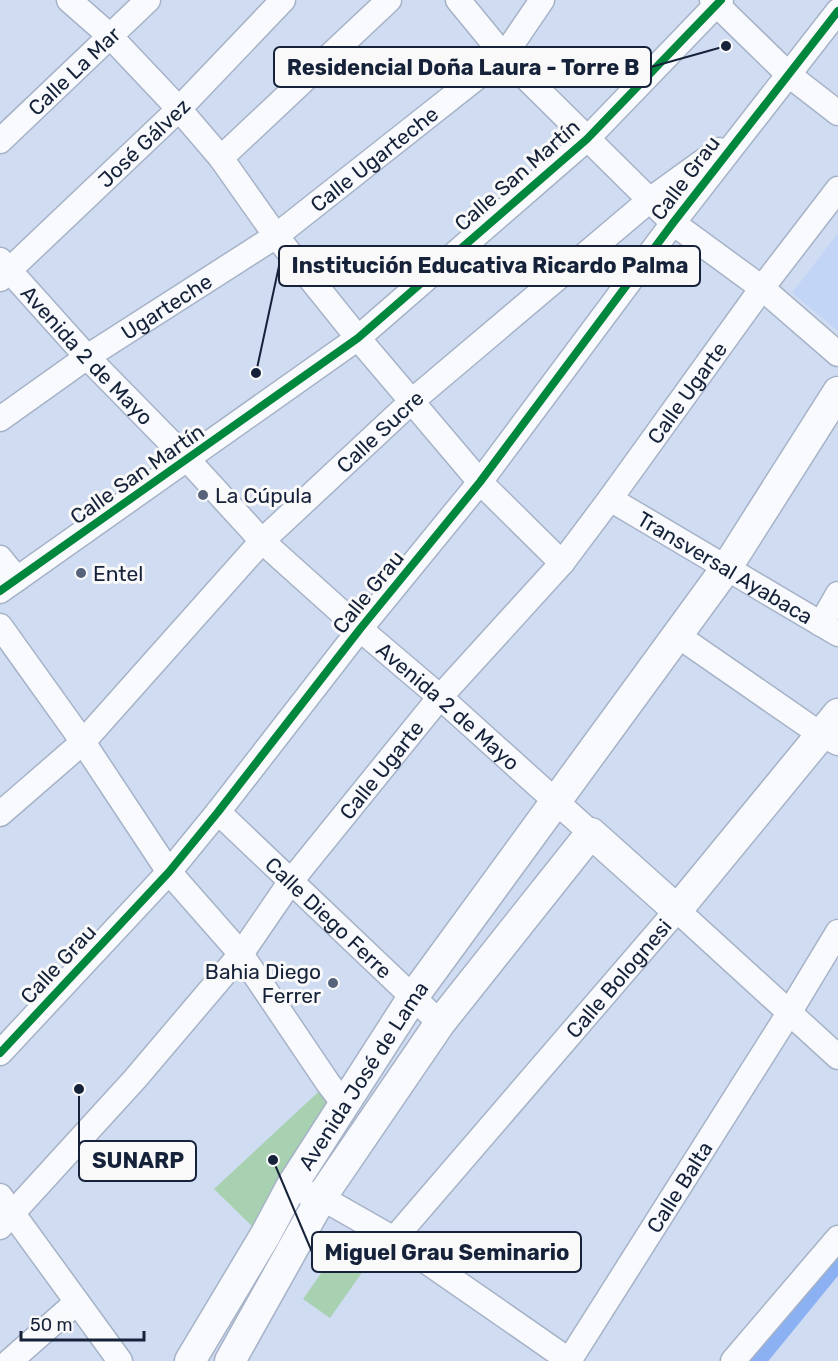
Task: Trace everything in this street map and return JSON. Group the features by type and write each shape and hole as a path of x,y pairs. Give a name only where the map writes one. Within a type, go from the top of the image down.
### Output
{"main road":[{"name":"Avenida José de Lama","path":"190,1361 266,1234 291,1187 413,997 726,567 838,392"},
{"name":"Calle Bolognesi","path":"677,910 832,730"},
{"name":"Avenida José de Lama","path":"230,1361 322,1198 440,1023 591,833"},
{"name":"Avenida 2 de Mayo","path":"591,833 677,910"}],"street":[{"path":"69,0 110,36 179,109 221,158 276,236 358,338 480,482 562,563"},
{"name":"Calle La Mar","path":"0,141 148,0"},
{"name":"José Gálvez","path":"3,269 179,109 283,0"},
{"path":"221,158 389,0"},
{"path":"458,0 504,56 673,223 762,288 838,354"},
{"name":"Calle Ugarteche","path":"276,236 504,56 542,0"},
{"path":"717,2 789,75 838,113"},
{"name":"Calle San Martín","path":"8,585 358,338 587,139 717,2"},
{"path":"741,134 838,11"},
{"name":"Calle Sucre","path":"0,814 83,742 262,541 412,401 651,199 741,134"},
{"name":"Calle Grau","path":"0,1053 169,872 218,812 360,629 480,482 741,134"},
{"name":"Calle Ugarte","path":"4,1212 135,1079 241,954 291,881 440,697 562,563 762,288 838,189"},
{"name":"Ugarteche","path":"0,420 87,357 276,236"},
{"name":"Avenida 2 de Mayo","path":"3,269 188,460 262,541 591,833"},
{"name":"Transversal Ayabaca","path":"610,499 829,629"},
{"path":"0,558 8,585"},
{"path":"829,629 838,594"},
{"path":"0,627 83,742 169,872 241,954 328,1083 345,1104"},
{"path":"677,635 832,730"},
{"name":"Calle Diego Ferre","path":"218,812 440,1023"},
{"name":"Avenida 2 de Mayo","path":"677,910 838,1057"},
{"name":"Calle Bolognesi","path":"394,1239 677,910"},
{"name":"Calle Balta","path":"569,1361 838,932"},
{"path":"291,1187 322,1198 394,1239 569,1361"},
{"path":"4,1212 77,1302 115,1359"},
{"path":"733,1361 838,1238"},
{"path":"10,1361 77,1302"}],"shaded area":[{"path":"838,233 838,331 792,293"}],"green space":[{"path":"328,1083 344,1104 255,1229 214,1189"},
{"path":"341,1245 368,1264 330,1318 303,1299"}],"waterway":[{"path":"758,1361 838,1263"}],"cycle path":[{"path":"0,591 358,338 587,139 721,0"},
{"path":"0,1053 169,872 218,812 360,629 480,482 673,223 838,11"}],"place":[{"name":"Residencial Doña Laura - Torre B","path":"726,46"},
{"name":"Institución Educativa Ricardo Palma","path":"256,373"},
{"name":"La Cúpula","path":"203,495"},
{"name":"Entel","path":"81,573"},
{"name":"Bahia Diego Ferrer","path":"333,983"},
{"name":"SUNARP","path":"79,1089"},
{"name":"Miguel Grau Seminario","path":"273,1160"}]}
